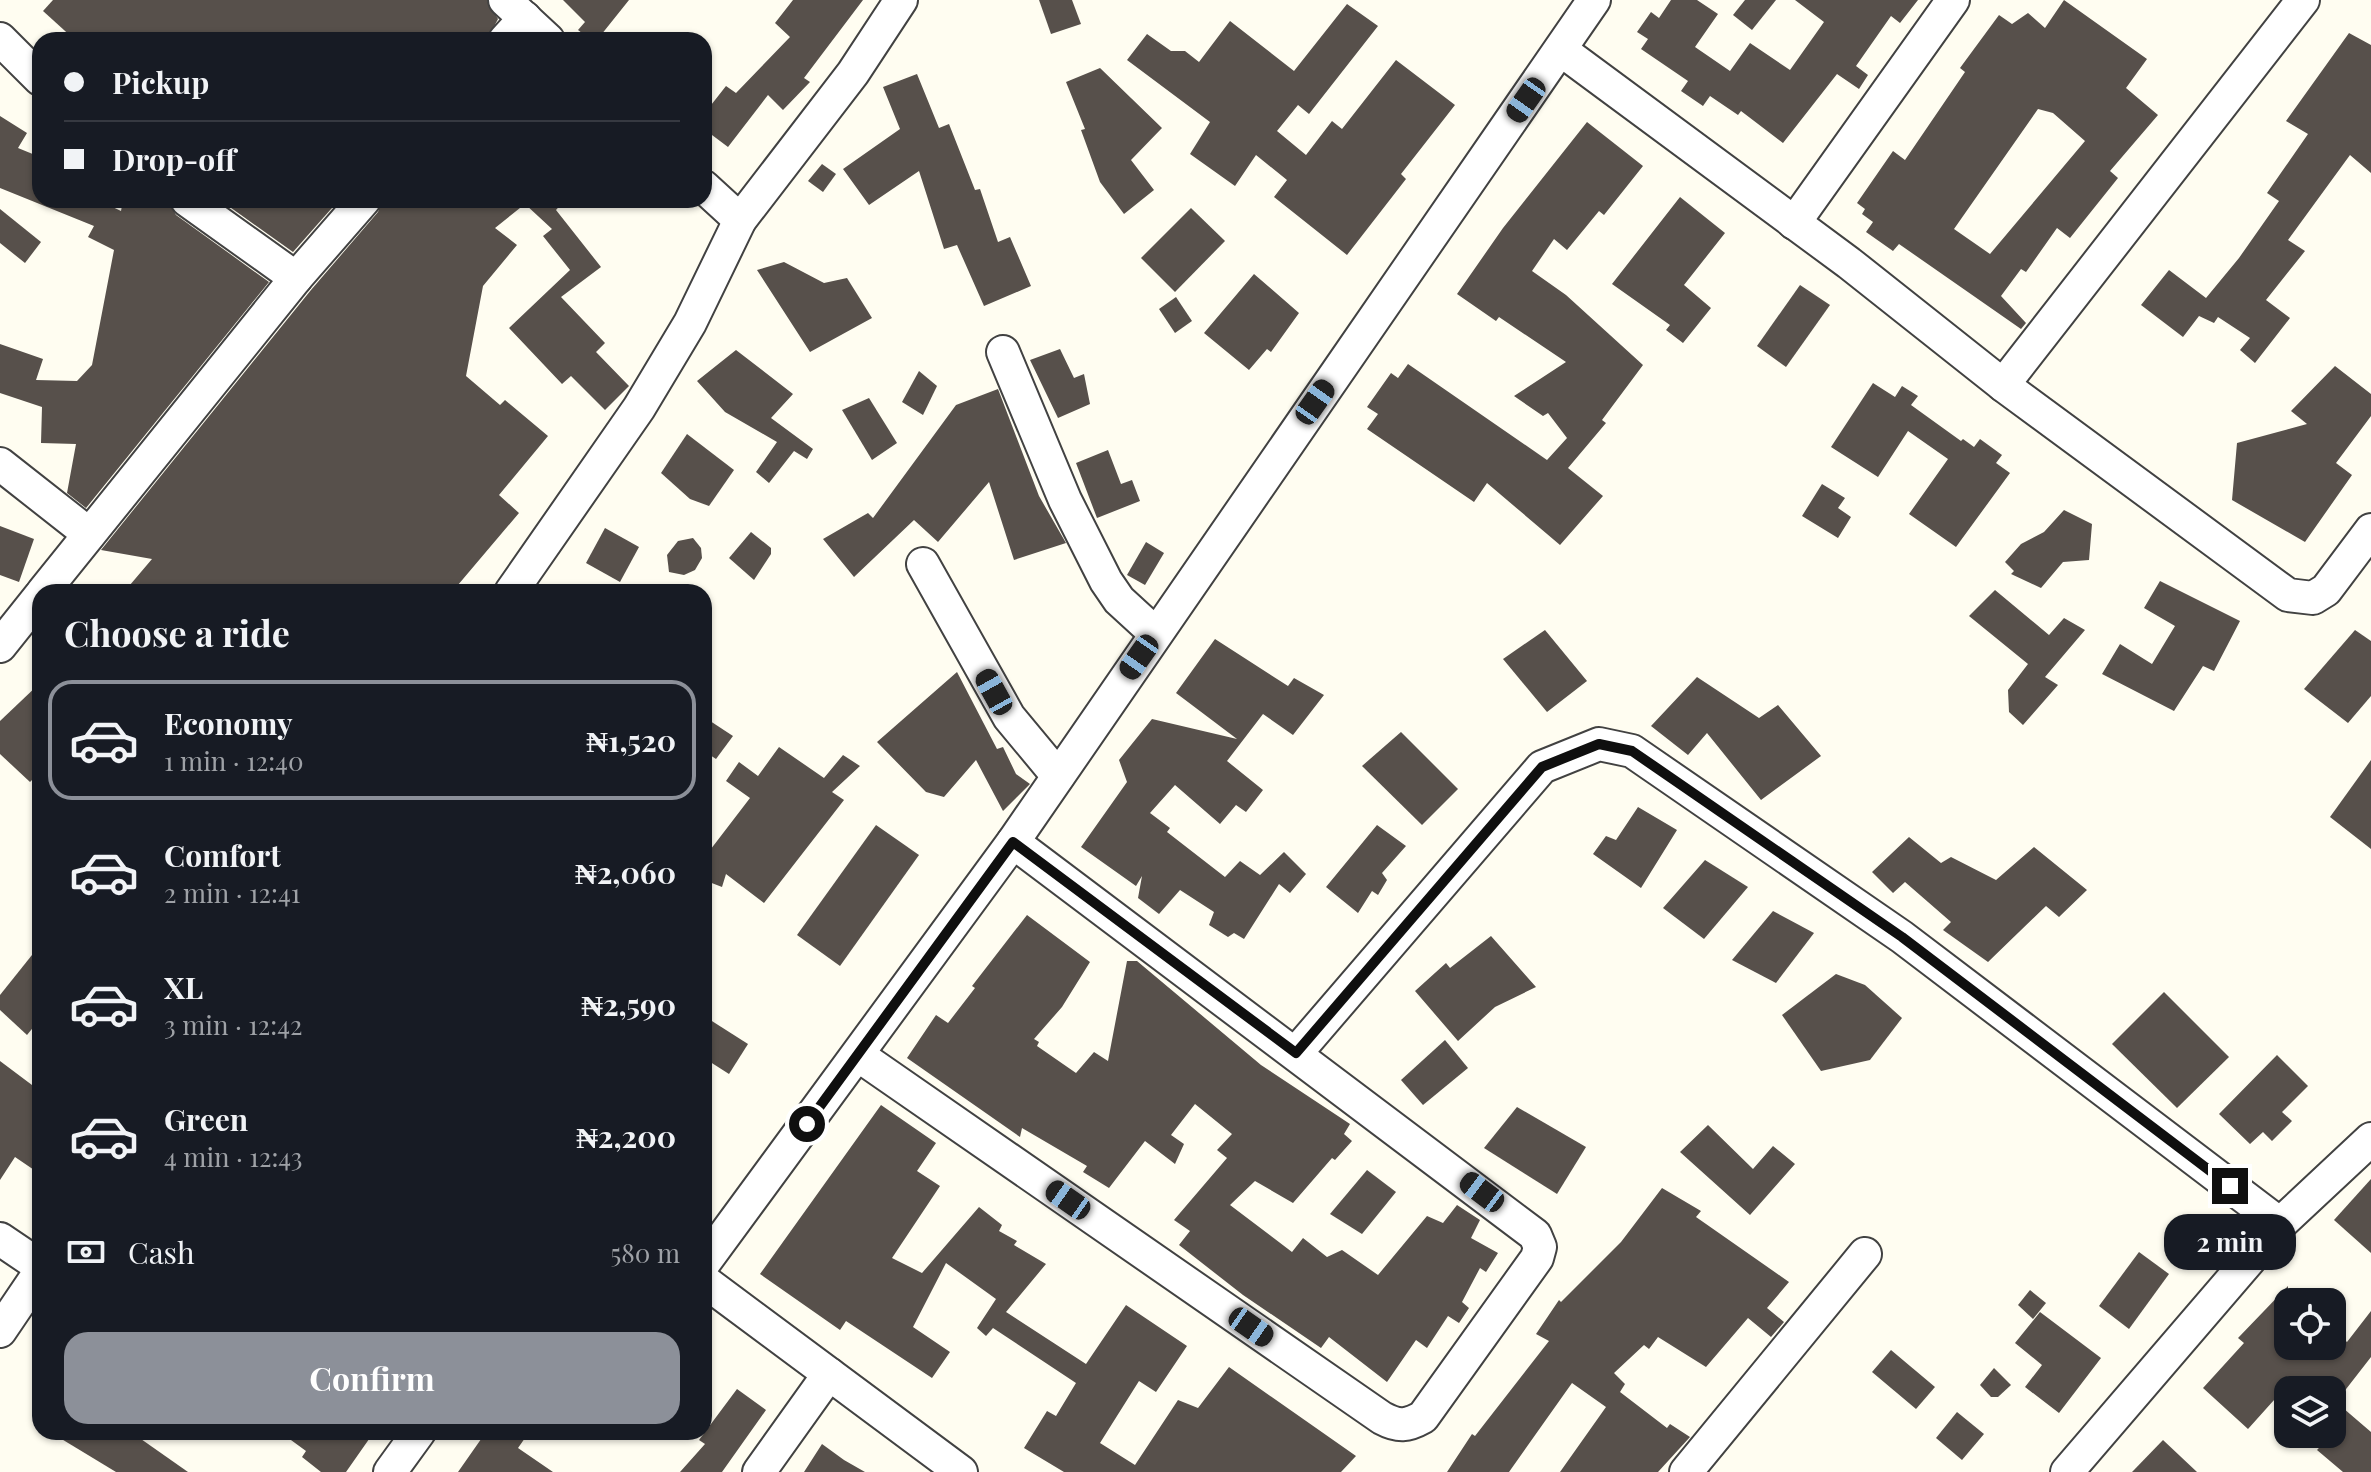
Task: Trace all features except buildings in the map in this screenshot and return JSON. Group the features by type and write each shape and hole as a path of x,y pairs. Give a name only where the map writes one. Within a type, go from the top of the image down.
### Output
{"street":[{"path":"517,584 639,408 690,323 740,220 853,73 901,0"},
{"path":"712,1252 1013,842 1594,0"},
{"path":"1794,223 1953,0"},
{"path":"2003,385 2303,0"},
{"path":"512,19 534,32"},
{"path":"0,39 32,71"},
{"path":"1561,50 1794,223 2003,385 2153,492 2288,595 2313,598 2326,590 2371,530"},
{"path":"712,194 740,220"},
{"path":"198,208 296,278"},
{"path":"50,584 296,278 357,208"},
{"path":"1003,352 1065,500 1106,581 1119,600 1155,633"},
{"path":"0,464 89,534"},
{"path":"923,564 1009,717 1058,776"},
{"path":"0,646 32,606"},
{"path":"1296,1053 1542,767 1599,744 1632,751 1902,937 2280,1224"},
{"path":"858,1055 1382,1418 1395,1425 1409,1425 1423,1417 1537,1258 1540,1247 1528,1227 1013,842"},
{"path":"2067,1472 2280,1224 2371,1139"},
{"path":"0,1239 32,1263"},
{"path":"1686,1472 1865,1254"},
{"path":"0,1331 32,1281"},
{"path":"712,1287 961,1472"},
{"path":"759,1472 829,1374"},
{"path":"390,1472 413,1440"}],"route":[{"path":"807,1124 1013,842 1296,1053 1542,767 1572,752 1599,744 1632,751 1902,937 2230,1186"}]}
